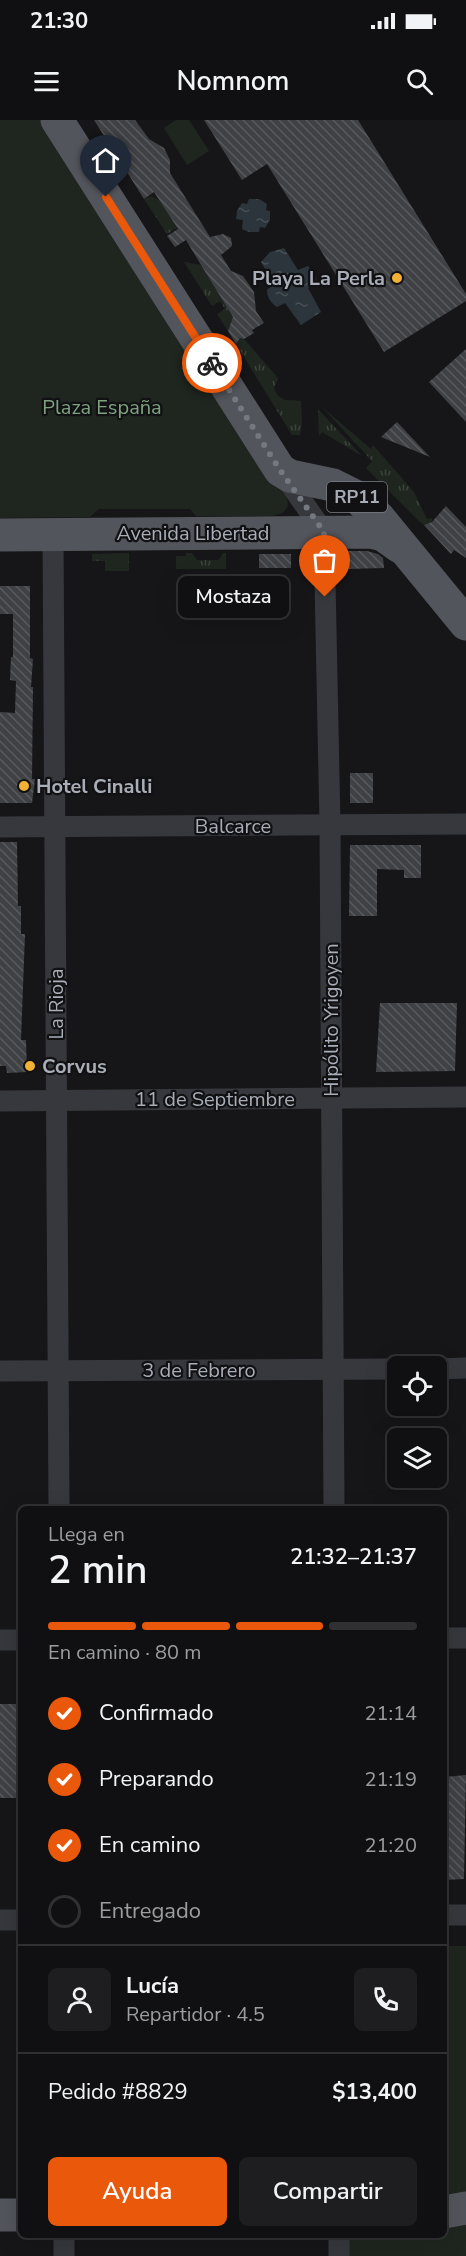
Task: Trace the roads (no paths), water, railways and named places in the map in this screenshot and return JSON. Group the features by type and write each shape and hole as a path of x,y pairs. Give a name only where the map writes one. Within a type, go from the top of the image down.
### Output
{"main road":[{"path":"57,120 280,470"},
{"name":"RP11","path":"280,470 290,476 333,485 357,497 379,518 466,624"},
{"name":"Avenida Libertad","path":"0,535 377,532 389,538 411,559"},
{"path":"447,2212 466,2208"},
{"path":"0,2215 18,2214"},
{"path":"447,2214 466,2217"}],"street":[{"path":"280,470 324,532"},
{"name":"Hipólito Yrigoyen","path":"324,532 330,825 334,1506"},
{"name":"La Rioja","path":"53,534 59,1506"},
{"name":"Balcarce","path":"0,827 466,824"},
{"name":"11 de Septiembre","path":"0,1101 466,1097"},
{"path":"447,1369 466,1368"},
{"name":"3 de Febrero","path":"0,1371 387,1369"},
{"path":"447,1638 466,1638"},
{"path":"0,1641 18,1640"},
{"path":"447,1915 466,1915"},
{"path":"0,1920 18,1920"},
{"path":"64,2238 64,2256"},
{"path":"339,2238 339,2256"}],"water":[{"path":"249,199 259,199 267,204 266,210 270,211 270,220 265,228 260,227 259,232 242,229 243,220 236,219 237,211 242,203 247,204"},
{"path":"284,248 298,270 308,266 315,276 316,282 308,288 321,312 301,325 285,303 277,307 268,295 267,290 274,284 261,262 270,252"}],"place":[{"name":"Playa La Perla","path":"397,278"},
{"name":"Mostaza","path":"325,597"},
{"name":"Hotel Cinalli","path":"24,786"},
{"name":"Corvus","path":"30,1066"}],"park label":[{"name":"Plaza España","path":"102,407"}]}
